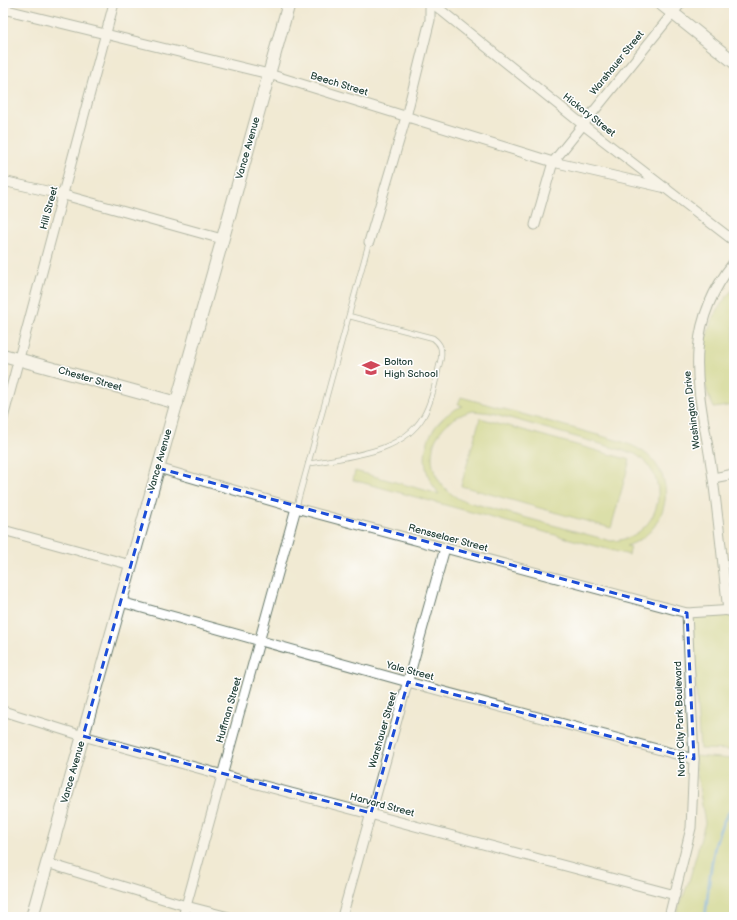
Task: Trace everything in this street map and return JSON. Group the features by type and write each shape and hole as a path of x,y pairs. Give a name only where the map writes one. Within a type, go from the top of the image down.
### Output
{"street":[{"name":"Hill Street","path":"3,418 64,195 114,3"},
{"name":"Vance Avenue","path":"32,917 289,3"},
{"path":"369,242 406,117 430,20 431,3"},
{"name":"Hickory Street","path":"431,3 582,124 734,241"},
{"path":"660,3 734,62"},
{"name":"Warshauer Street","path":"534,225 554,162 582,124 681,3"},
{"name":"Beech Street","path":"3,9 269,74 554,162 666,188"},
{"path":"3,181 64,195 222,239"},
{"name":"Washington Drive","path":"731,611 699,383 697,347 703,316 716,286 734,262"},
{"name":"Chester Street","path":"3,355 177,403"},
{"name":"Rensselaer Street","path":"158,468 296,508 687,613 731,611"},
{"path":"713,478 734,474"},
{"name":"Huffman Street","path":"183,917 296,508"},
{"path":"3,530 131,565"},
{"name":"Warshauer Street","path":"342,917 445,548"},
{"name":"Yale Street","path":"121,602 408,682 694,759"},
{"name":"North City Park Boulevard","path":"669,917 691,828 694,759 687,613"},
{"name":"Harvard Street","path":"3,711 83,736 223,775 371,813 675,895"},
{"path":"47,864 186,906 229,917"}],"lane":[{"path":"296,508 369,242"},
{"path":"308,464 382,449 397,443 408,435 424,416 442,358 442,350 439,343 433,338 349,316"}],"highlighted area":[{"path":"158,468 687,613 694,759 408,682 371,813 223,775 83,736"}],"green space":[{"path":"734,288 734,405 714,408 704,377 704,345 715,315 723,301"},
{"path":"461,397 633,446 652,459 664,480 666,492 661,515 647,534 626,546 631,547 629,555 353,480 355,471 439,494 430,480 425,464 427,443 431,433 444,417 463,406 458,404","holes":["473,411 492,413 635,454 648,465 655,478 658,492 656,506 650,519 641,530 627,538 611,541 461,500 447,490 438,478 433,465 432,451 437,438 445,426 457,417"]},
{"path":"480,418 630,460 611,528 461,486"},
{"path":"734,613 734,750 700,749 691,618"},
{"path":"694,756 734,759 734,917 675,917 689,881 705,823"}],"waterway":[{"path":"705,917 712,859 720,830 726,817 734,806"}],"place":[{"name":"Bolton High School","path":"371,368"}]}
